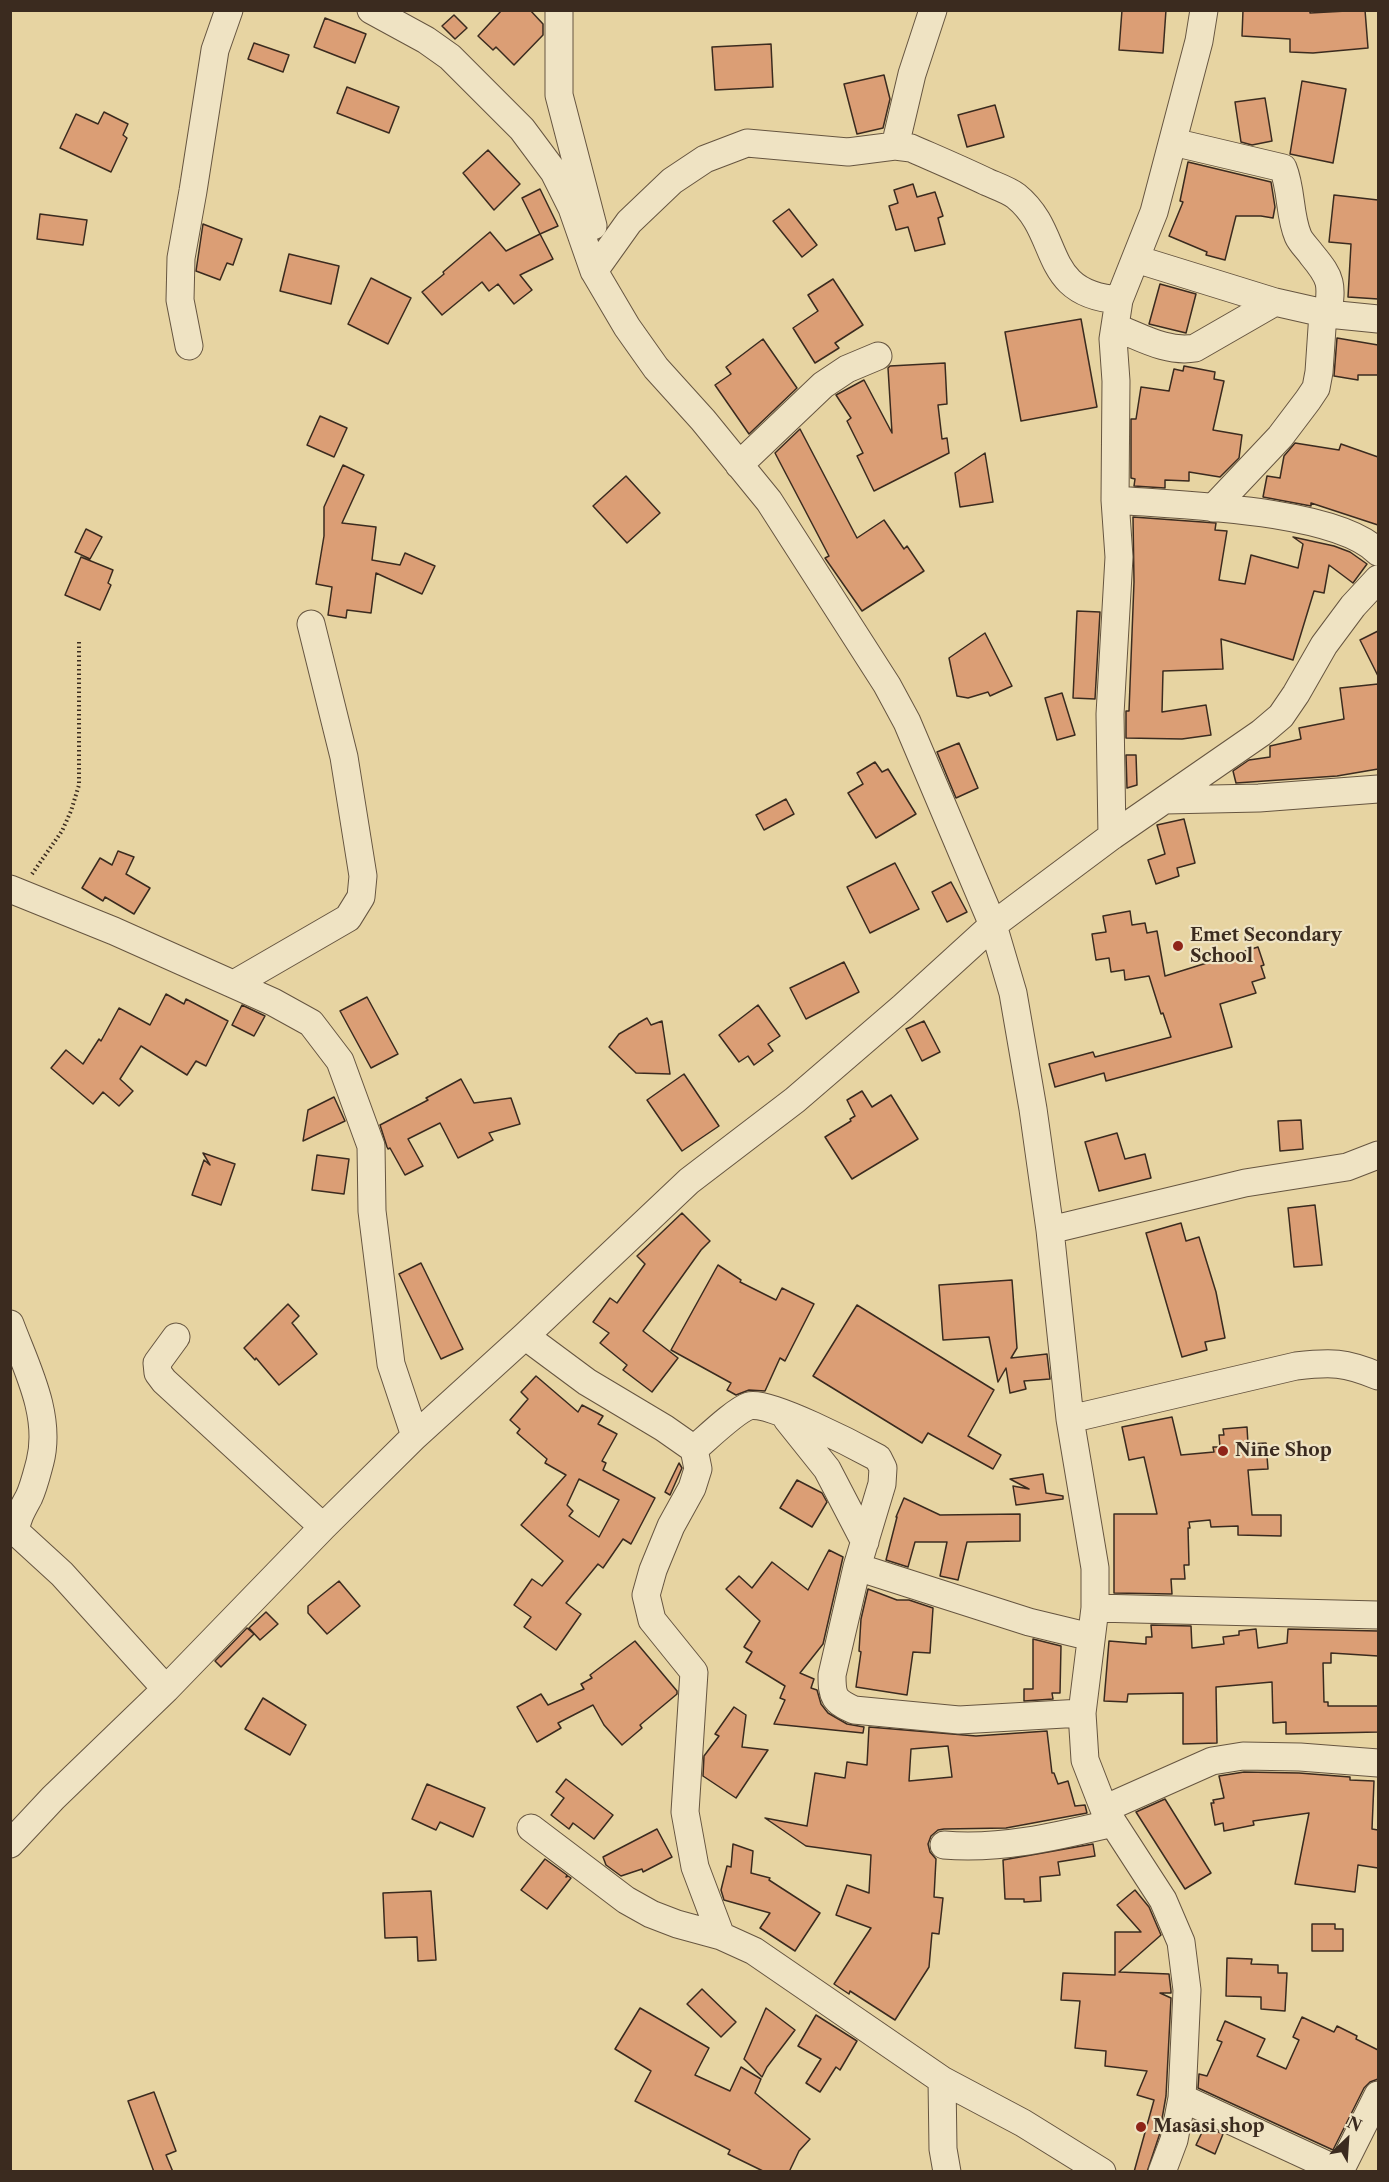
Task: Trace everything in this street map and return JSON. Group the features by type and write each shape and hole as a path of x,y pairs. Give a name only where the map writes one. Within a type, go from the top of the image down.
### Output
{"street":[{"path":"189,346 180,300 181,258 215,50 229,10"},
{"path":"371,10 426,40 450,57 522,129 554,172 627,327 656,368 769,501 887,684 907,722 966,866 993,925 1013,993 1050,1230 1070,1419 1095,1568 1095,1608 1082,1713 1085,1760 1109,1816 1163,1900 1180,1942 1187,1990 1182,2098 1174,2140 1162,2172"},
{"path":"560,10 559,94 598,265"},
{"path":"895,146 912,74 933,10"},
{"path":"1112,836 1110,714 1119,557 1115,500 1116,381 1113,339 1119,300 1154,212 1204,10"},
{"path":"598,265 638,214 672,181 705,159 747,142 848,152 895,146 911,148 1014,195 1034,213 1059,267 1076,287 1100,298 1119,300"},
{"path":"1173,142 1283,168 1287,177 1294,222 1299,238 1329,277 1331,292 1316,388 1280,436 1213,508"},
{"path":"1136,259 1275,302 1326,314 1378,319"},
{"path":"1115,327 1169,349 1195,348 1275,302"},
{"path":"739,465 823,385 847,369 878,356"},
{"path":"1115,500 1281,516 1320,524 1363,540 1378,552"},
{"path":"10,1844 53,1798 166,1689 415,1436 689,1181 795,1100 903,1007 993,925 1112,836 1261,733 1281,716 1324,645 1353,606 1378,579"},
{"path":"234,984 348,918 361,897 363,876 344,757 311,624"},
{"path":"1165,800 1259,798 1378,789"},
{"path":"16,891 273,1002 311,1023 340,1061 371,1146 372,1211 391,1364 415,1436"},
{"path":"1050,1230 1245,1183 1347,1167 1378,1155"},
{"path":"10,1324 37,1397 45,1437 29,1497 18,1515 15,1531 62,1574 166,1689"},
{"path":"525,1336 587,1382 664,1428 694,1449 698,1469 692,1488 671,1526 653,1570 646,1595 652,1620 693,1671 694,1690 687,1758 685,1812 695,1867 721,1936"},
{"path":"176,1337 157,1363 158,1372 164,1381 323,1527"},
{"path":"1070,1419 1296,1366 1328,1362 1352,1365 1378,1376"},
{"path":"694,1449 749,1406 762,1406 780,1412 878,1458 884,1468 882,1484 861,1554 832,1675 832,1693 839,1703 854,1710 959,1720 1082,1713"},
{"path":"780,1412 827,1469 861,1554 1029,1622 1091,1636"},
{"path":"1095,1608 1378,1615"},
{"path":"944,1845 977,1846 1044,1839 1109,1816 1212,1761 1243,1756 1300,1756 1378,1764"},
{"path":"531,1828 626,1900 651,1914 721,1936 754,1951 942,2080 1023,2123 1102,2172"},
{"path":"942,2080 943,2149 947,2172"},
{"path":"1182,2098 1341,2171 1378,2095"}],"path":[{"path":"16,891 62,831 79,785 79,640"}],"building":[{"path":"502,10 530,10 543,24 543,35 514,65 496,47 493,50 478,36"},
{"path":"1122,10 1166,10 1163,53 1119,50"},
{"path":"1243,10 1310,10 1310,13 1365,10 1368,48 1313,53 1290,52 1290,39 1242,36"},
{"path":"454,15 467,28 455,39 442,26"},
{"path":"325,18 366,34 355,63 314,47"},
{"path":"254,43 289,55 283,72 248,59"},
{"path":"771,44 773,87 715,90 712,47"},
{"path":"884,75 890,99 883,128 857,134 844,84"},
{"path":"1302,81 1346,89 1333,163 1290,154"},
{"path":"347,87 399,107 389,133 337,113"},
{"path":"1265,98 1272,141 1252,145 1241,142 1235,102"},
{"path":"995,105 1004,137 967,147 958,115"},
{"path":"104,112 128,124 123,135 127,138 111,172 60,148 76,114 98,124"},
{"path":"488,150 520,184 494,210 463,173"},
{"path":"1188,162 1271,182 1275,207 1273,218 1236,216 1225,260 1206,255 1207,252 1169,236 1183,202 1180,201"},
{"path":"913,184 917,197 935,192 943,216 938,218 945,244 915,251 908,227 896,230 889,206 898,203 894,190"},
{"path":"540,189 558,226 540,234 522,198"},
{"path":"1334,195 1378,200 1378,299 1348,297 1351,244 1329,242"},
{"path":"789,209 817,245 802,257 773,221"},
{"path":"40,214 87,220 83,245 37,239"},
{"path":"203,224 242,239 233,265 227,263 220,280 196,271"},
{"path":"490,232 506,251 540,234 553,259 520,275 532,290 514,304 498,284 489,291 482,282 442,315 422,292"},
{"path":"289,254 339,266 331,304 280,291"},
{"path":"371,278 411,298 388,344 348,324"},
{"path":"833,279 863,325 835,343 839,348 815,363 793,328 818,311 808,295"},
{"path":"1160,284 1196,294 1186,333 1149,324"},
{"path":"1081,319 1097,407 1021,421 1005,332"},
{"path":"1337,338 1378,345 1378,375 1358,375 1358,380 1334,376"},
{"path":"763,339 797,388 749,434 715,385 731,374 726,367"},
{"path":"945,363 947,404 938,405 942,439 947,438 949,453 874,491 857,456 863,453 847,421 851,418 836,395 864,380 892,433 888,368 890,366"},
{"path":"1184,366 1215,372 1214,379 1224,381 1213,430 1242,435 1239,458 1220,477 1189,472 1189,481 1165,480 1165,488 1134,486 1135,479 1131,478 1131,419 1136,419 1141,387 1169,391 1174,369 1183,371"},
{"path":"320,416 347,428 334,457 307,445"},
{"path":"800,429 857,538 884,520 904,549 907,546 924,571 862,611 825,558 829,556 775,453"},
{"path":"1295,443 1339,450 1341,444 1378,457 1378,525 1311,503 1311,506 1263,497 1267,476 1280,478 1284,456"},
{"path":"985,453 993,502 960,507 955,473"},
{"path":"343,465 364,475 342,523 376,527 372,560 400,565 405,553 435,566 422,594 376,573 371,613 347,610 346,618 328,615 332,587 316,584 324,536 324,507"},
{"path":"626,476 660,513 627,543 593,506"},
{"path":"1133,517 1216,523 1215,530 1227,531 1219,580 1245,584 1251,555 1298,568 1303,544 1293,537 1334,546 1350,552 1367,564 1353,583 1329,565 1324,593 1314,591 1293,660 1221,639 1223,669 1163,671 1162,712 1206,705 1211,735 1182,739 1126,738 1134,582"},
{"path":"86,529 102,537 90,559 75,552"},
{"path":"81,557 113,570 108,583 111,585 100,610 65,595"},
{"path":"1077,611 1100,612 1095,699 1073,698"},
{"path":"1378,631 1378,676 1360,640"},
{"path":"985,633 1012,686 990,696 988,692 968,698 957,696 949,658"},
{"path":"1378,684 1378,769 1337,776 1236,783 1233,771 1249,760 1270,757 1270,746 1301,739 1299,728 1344,719 1340,688"},
{"path":"1062,693 1075,735 1057,740 1045,698"},
{"path":"959,743 978,788 956,798 937,752"},
{"path":"1126,755 1136,755 1137,785 1127,788"},
{"path":"875,762 882,772 888,769 916,814 876,838 848,793 863,784 857,773"},
{"path":"786,799 794,814 764,830 756,815"},
{"path":"1184,819 1195,863 1177,868 1179,876 1156,884 1148,860 1165,854 1157,825"},
{"path":"118,851 134,857 126,874 150,888 134,914 105,897 103,901 82,888 100,858 112,865"},
{"path":"895,863 919,909 870,933 847,887"},
{"path":"951,882 967,912 947,922 932,892"},
{"path":"1130,911 1132,925 1145,923 1147,933 1157,931 1165,976 1258,947 1264,965 1261,966 1265,978 1252,982 1256,993 1220,1004 1232,1047 1106,1081 1104,1073 1055,1087 1049,1064 1093,1052 1095,1057 1171,1037 1149,976 1125,980 1124,970 1111,972 1109,958 1096,960 1092,934 1106,932 1103,916"},
{"path":"844,962 859,992 806,1019 790,988"},
{"path":"166,994 184,1004 186,999 228,1021 206,1066 196,1061 187,1075 141,1046 120,1079 133,1091 119,1106 103,1092 93,1104 51,1068 66,1050 83,1064 99,1039 101,1041 119,1008 150,1025"},
{"path":"367,997 398,1054 371,1068 340,1011"},
{"path":"242,1005 265,1016 254,1036 232,1025"},
{"path":"758,1005 780,1036 768,1044 773,1051 754,1065 748,1056 739,1062 719,1035"},
{"path":"647,1018 651,1025 662,1021 670,1074 636,1073 609,1047 619,1034"},
{"path":"924,1021 940,1052 922,1061 906,1029"},
{"path":"684,1074 719,1126 682,1151 647,1100"},
{"path":"461,1079 474,1103 511,1098 520,1124 489,1133 493,1140 458,1158 440,1123 408,1139 423,1166 405,1175 390,1148 387,1147 380,1125 428,1100 426,1098"},
{"path":"862,1091 872,1107 891,1095 918,1139 852,1179 825,1137 851,1121 850,1119 855,1116 847,1100"},
{"path":"334,1097 345,1121 303,1141 308,1110"},
{"path":"1301,1120 1303,1149 1280,1151 1278,1121"},
{"path":"1117,1133 1125,1159 1145,1154 1151,1178 1099,1191 1085,1142"},
{"path":"203,1153 235,1164 221,1205 192,1195 204,1160 210,1165"},
{"path":"317,1155 349,1159 344,1194 312,1190"},
{"path":"1315,1205 1322,1265 1294,1267 1288,1208"},
{"path":"682,1213 710,1241 701,1250 643,1331 678,1358 652,1392 623,1370 627,1365 600,1343 609,1333 593,1322 610,1298 617,1303 645,1264 637,1256"},
{"path":"1181,1223 1186,1241 1199,1237 1216,1292 1225,1338 1205,1342 1207,1350 1182,1357 1146,1233"},
{"path":"421,1263 463,1349 441,1359 399,1274"},
{"path":"718,1265 741,1280 740,1282 776,1300 782,1288 814,1304 785,1361 780,1358 765,1391 749,1390 736,1395 727,1390 731,1383 671,1350"},
{"path":"1012,1280 1017,1348 1011,1358 1047,1354 1050,1379 1024,1381 1026,1389 1010,1393 1006,1368 998,1382 989,1337 943,1340 939,1285"},
{"path":"288,1304 299,1316 292,1323 317,1354 279,1385 256,1358 255,1360 244,1348"},
{"path":"857,1305 994,1390 968,1436 1001,1455 993,1469 928,1433 922,1443 813,1376"},
{"path":"536,1376 578,1412 582,1405 603,1416 598,1424 617,1434 602,1461 606,1463 603,1470 655,1498 631,1544 623,1539 603,1568 598,1564 566,1603 581,1614 556,1650 524,1627 531,1617 514,1605 532,1579 542,1586 563,1561 521,1525 566,1475 545,1463 547,1459 517,1433 520,1429 510,1420 528,1399 521,1392","holes":["579,1479 619,1500 599,1537 569,1516 573,1511 567,1505"]},
{"path":"1172,1417 1181,1455 1214,1452 1213,1447 1220,1447 1219,1435 1224,1435 1223,1429 1247,1427 1248,1444 1266,1443 1268,1469 1248,1470 1252,1515 1281,1515 1281,1536 1238,1535 1238,1526 1211,1527 1210,1520 1189,1522 1189,1565 1184,1565 1185,1579 1171,1579 1172,1594 1114,1593 1114,1514 1157,1514 1144,1457 1129,1460 1122,1427"},
{"path":"679,1463 682,1468 670,1495 665,1492"},
{"path":"1043,1474 1046,1493 1063,1496 1063,1499 1016,1505 1013,1486 1029,1489 1010,1479"},
{"path":"797,1480 822,1493 827,1502 812,1527 780,1508"},
{"path":"904,1498 940,1515 1020,1514 1020,1541 967,1542 958,1580 940,1576 947,1542 915,1542 908,1567 886,1560 896,1517"},
{"path":"829,1550 843,1557 823,1644 800,1673 814,1679 811,1688 817,1690 821,1704 828,1713 847,1724 864,1727 863,1733 774,1724 785,1700 780,1698 785,1686 746,1662 752,1652 744,1647 760,1621 726,1589 739,1576 752,1588 772,1562 808,1590"},
{"path":"339,1581 360,1606 327,1634 308,1613 308,1606"},
{"path":"868,1589 897,1600 909,1600 933,1608 930,1653 913,1652 907,1695 856,1687 861,1652 859,1651 861,1619"},
{"path":"266,1612 278,1624 260,1640 249,1628"},
{"path":"1151,1625 1191,1626 1192,1648 1224,1644 1223,1637 1239,1635 1239,1631 1256,1629 1258,1648 1287,1643 1288,1629 1378,1631 1378,1656 1331,1653 1331,1663 1323,1663 1324,1702 1328,1702 1328,1706 1378,1706 1378,1732 1286,1734 1286,1722 1273,1723 1272,1682 1216,1687 1217,1743 1183,1744 1183,1693 1128,1694 1127,1702 1104,1701 1109,1641 1146,1644 1146,1637 1152,1637"},
{"path":"247,1628 254,1634 221,1667 215,1661"},
{"path":"1033,1639 1061,1646 1060,1693 1052,1693 1053,1699 1024,1701 1024,1689 1033,1689"},
{"path":"635,1641 677,1691 677,1694 640,1725 642,1728 622,1745 604,1725 593,1705 558,1723 561,1728 537,1742 517,1707 541,1694 548,1705 584,1689 581,1684 592,1678 590,1675"},
{"path":"263,1698 306,1725 290,1755 245,1729"},
{"path":"734,1707 746,1715 742,1747 768,1750 736,1798 703,1776 704,1756 719,1736 715,1734"},
{"path":"869,1727 976,1736 1047,1731 1052,1773 1058,1784 1068,1781 1075,1806 1085,1805 1087,1813 1006,1828 944,1829 938,1830 931,1836 928,1844 930,1852 936,1859 934,1897 943,1898 939,1934 932,1933 929,1967 895,2020 850,1991 849,1994 834,1984 871,1928 836,1915 847,1885 869,1893 871,1855 806,1846 765,1818 807,1826 815,1773 845,1778 847,1762 867,1765","holes":["948,1746 952,1777 909,1781 911,1749"]},
{"path":"1244,1772 1299,1773 1374,1781 1372,1829 1378,1830 1378,1868 1358,1865 1355,1892 1295,1884 1309,1813 1253,1821 1254,1825 1224,1831 1223,1823 1215,1825 1211,1803 1214,1803 1213,1800 1224,1798 1219,1776"},
{"path":"566,1779 613,1815 594,1839 573,1823 569,1829 551,1815 564,1798 556,1792"},
{"path":"427,1784 485,1808 473,1837 440,1822 436,1830 412,1819"},
{"path":"1165,1799 1211,1873 1185,1889 1136,1812"},
{"path":"657,1829 672,1857 643,1872 642,1869 621,1876 606,1865 603,1857"},
{"path":"733,1844 753,1851 751,1873 770,1878 769,1880 820,1913 795,1951 760,1928 770,1913 724,1900 721,1890 727,1866 731,1867"},
{"path":"1093,1844 1095,1856 1058,1862 1060,1875 1040,1877 1041,1901 1024,1902 1024,1899 1005,1899 1003,1860"},
{"path":"545,1859 567,1875 566,1877 571,1878 547,1909 521,1890"},
{"path":"1135,1890 1149,1907 1161,1935 1119,1972 1169,1974 1171,1991 1171,1993 1160,1993 1171,1998 1166,2096 1159,2136 1147,2172 1134,2172 1154,2100 1137,2095 1147,2071 1105,2066 1106,2051 1075,2048 1080,2001 1061,2000 1063,1973 1115,1975 1115,1932 1141,1932 1117,1905"},
{"path":"431,1891 436,1960 418,1961 417,1937 385,1938 383,1893"},
{"path":"1312,1924 1335,1924 1335,1929 1343,1929 1343,1951 1312,1951"},
{"path":"1227,1958 1252,1959 1251,1964 1278,1965 1278,1973 1287,1973 1285,2011 1261,2009 1261,1997 1226,1996"},
{"path":"702,1989 736,2022 721,2037 687,2004"},
{"path":"640,2008 709,2048 695,2075 730,2091 741,2067 761,2079 755,2093 810,2139 799,2151 789,2172 765,2172 728,2154 730,2150 635,2101 651,2071 615,2049"},
{"path":"766,2008 795,2030 762,2077 744,2059"},
{"path":"816,2015 857,2041 840,2070 836,2067 820,2092 806,2083 821,2059 798,2046"},
{"path":"1302,2017 1334,2032 1337,2026 1378,2050 1378,2079 1370,2082 1364,2088 1333,2150 1198,2088 1199,2074 1207,2076 1222,2042 1217,2040 1225,2021 1265,2039 1257,2056 1286,2069 1299,2040 1293,2037"},
{"path":"154,2092 176,2151 166,2155 173,2172 154,2172 128,2101"},
{"path":"1205,2126 1223,2134 1215,2154 1196,2145"}],"place":[{"name":"Emet Secondary School","path":"1178,946"},
{"name":"Nine Shop","path":"1223,1451"},
{"name":"Masasi shop","path":"1141,2127"}]}
